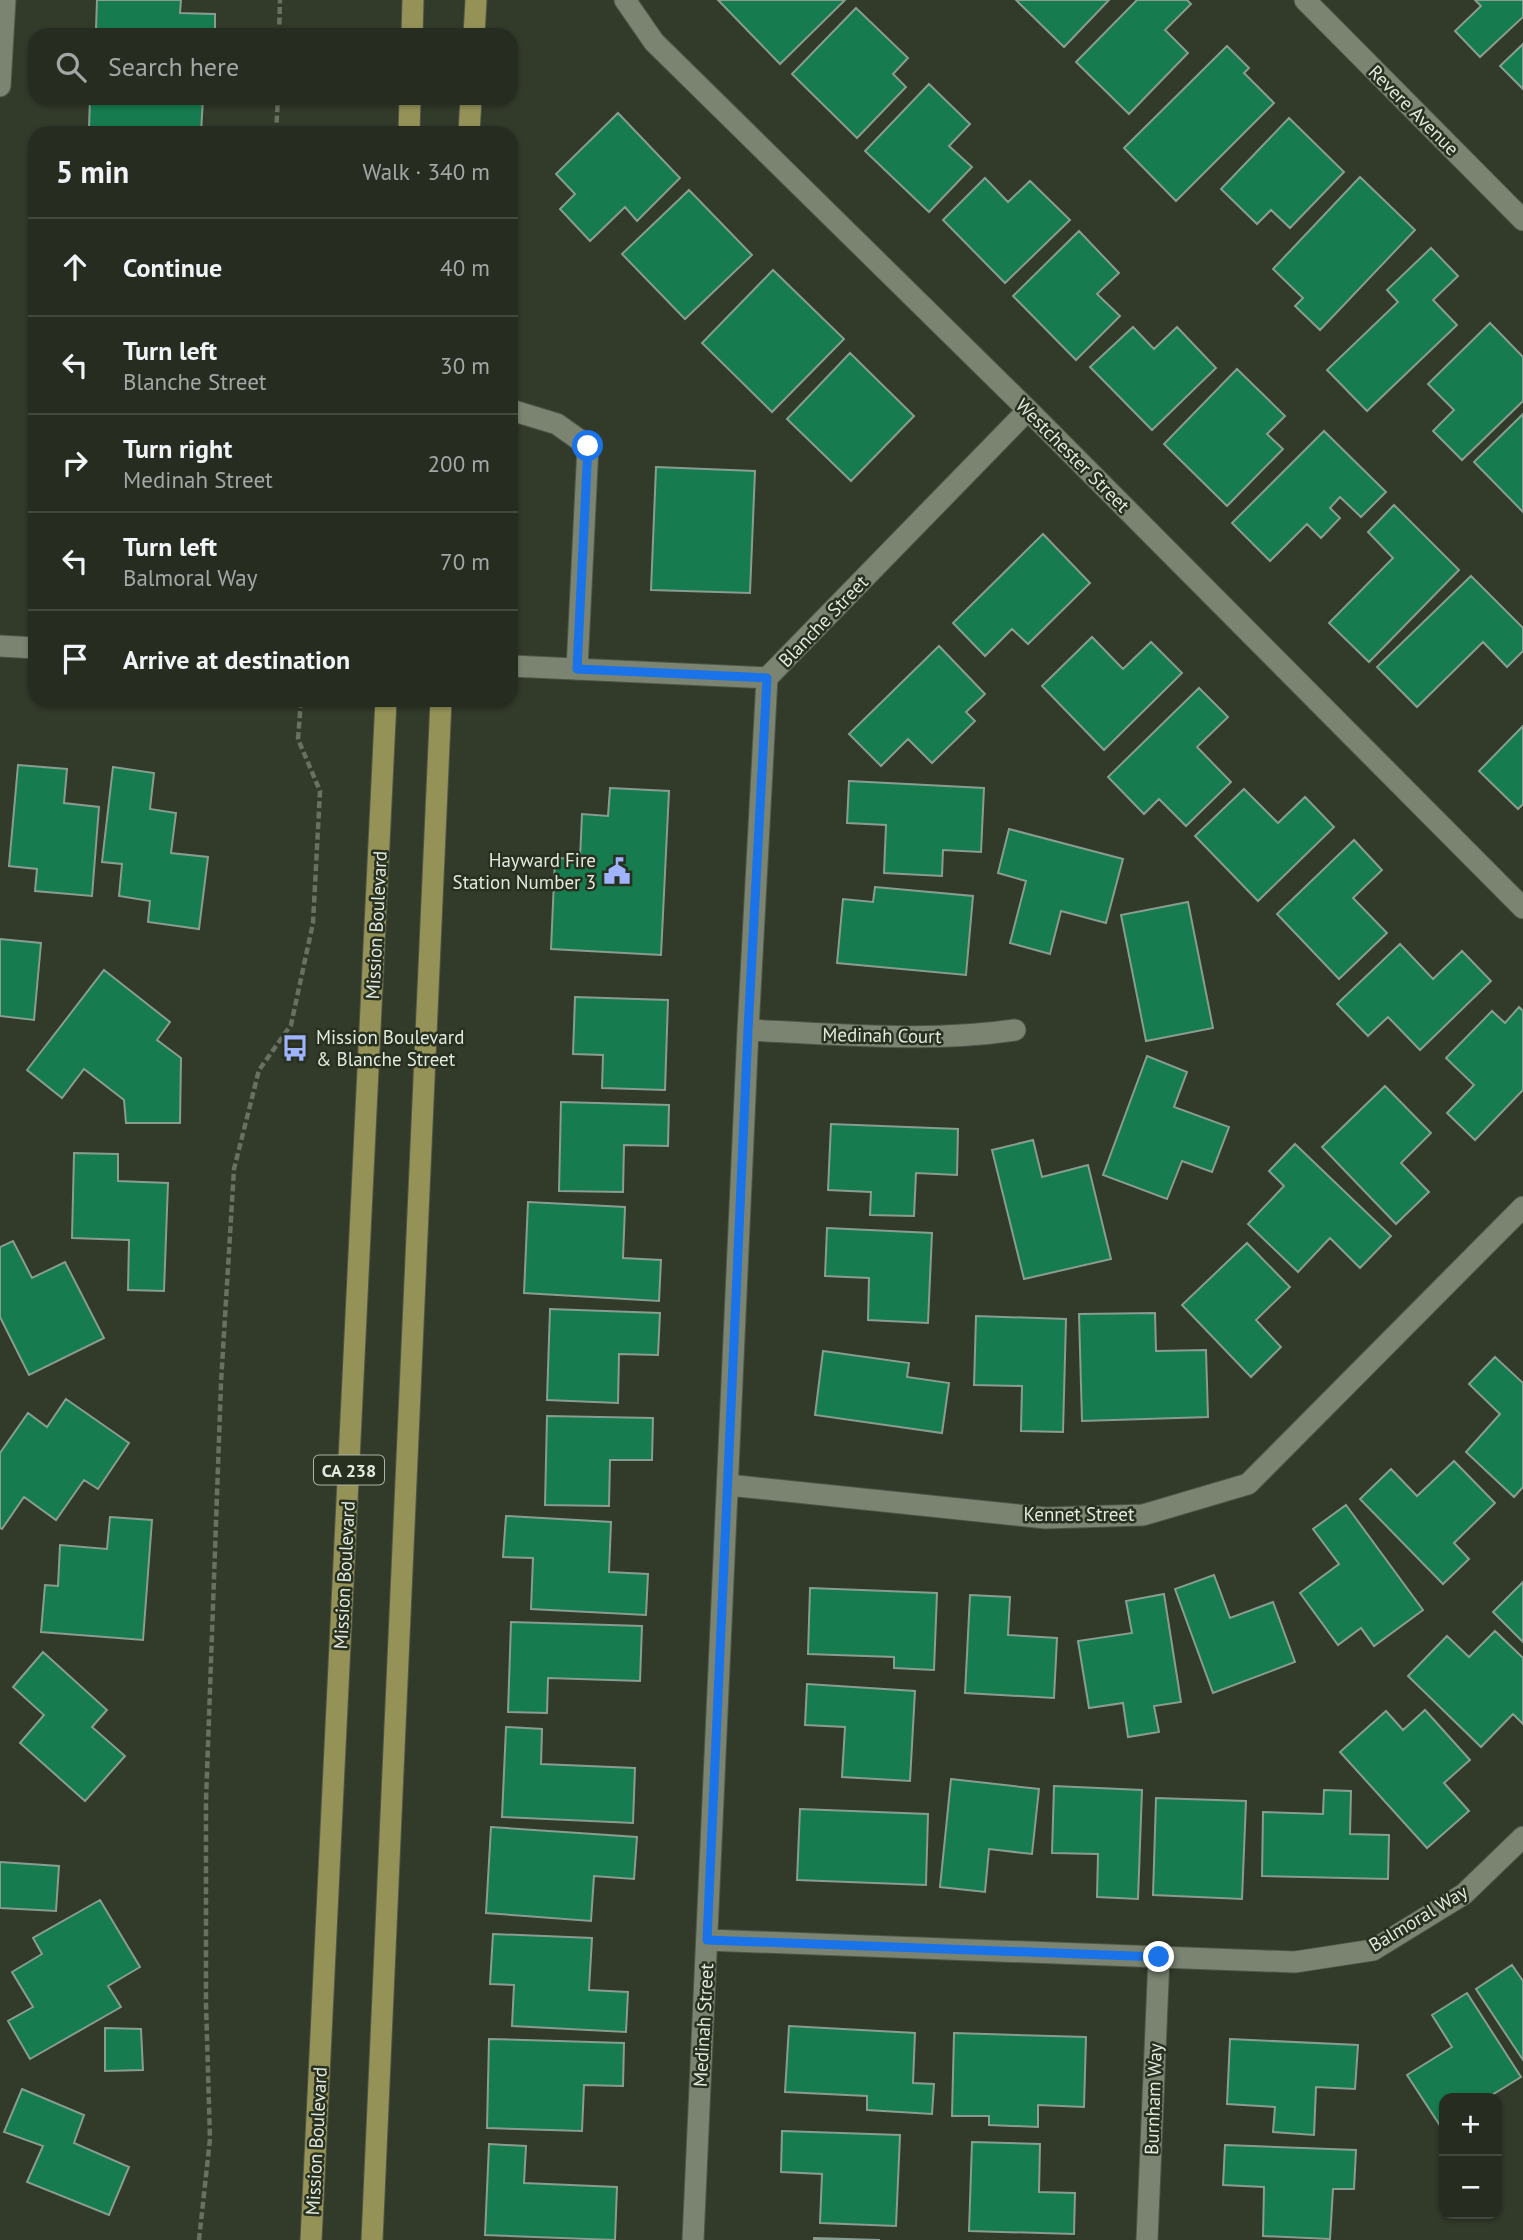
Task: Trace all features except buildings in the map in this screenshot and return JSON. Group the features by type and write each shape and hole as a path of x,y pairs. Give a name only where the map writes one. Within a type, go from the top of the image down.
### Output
{"main road":[{"path":"412,28 414,0"},
{"path":"474,28 475,0"},
{"path":"408,126 410,105"},
{"path":"469,126 471,105"},
{"name":"Mission Boulevard","path":"311,2240 386,707"},
{"name":"CA 238","path":"372,2240 441,707"}],"street":[{"path":"0,86 5,0"},
{"name":"Westchester Street","path":"625,0 654,42 1028,410 1523,908"},
{"name":"Revere Avenue","path":"1305,0 1523,220"},
{"name":"Blanche Street","path":"518,666 767,678 1028,410"},
{"path":"518,412 557,424 588,446 577,669"},
{"path":"0,646 28,648"},
{"name":"Medinah Street","path":"693,2240 748,1030 767,678"},
{"name":"Medinah Court","path":"748,1030 925,1037 973,1036 1015,1030"},
{"name":"Kennet Street","path":"728,1485 1046,1518 1143,1515 1248,1485 1523,1207"},
{"name":"Balmoral Way","path":"707,1940 1295,1962 1373,1950 1464,1894 1523,1837"},
{"name":"Burnham Way","path":"1147,2240 1159,1957"}],"path":[{"path":"279,28 280,0"},
{"path":"276,126 278,105"},
{"path":"199,2240 210,2139 206,2004 206,1801 221,1383 234,1169 258,1070 291,1025 313,923 320,791 298,739 300,707"}],"place":[{"name":"Hayward Fire Station Number 3","path":"617,871"},
{"name":"Mission Boulevard & Blanche Street","path":"295,1048"}],"route":[{"path":"588,446 577,669 767,678 748,1030 707,1940 1159,1957"}]}
